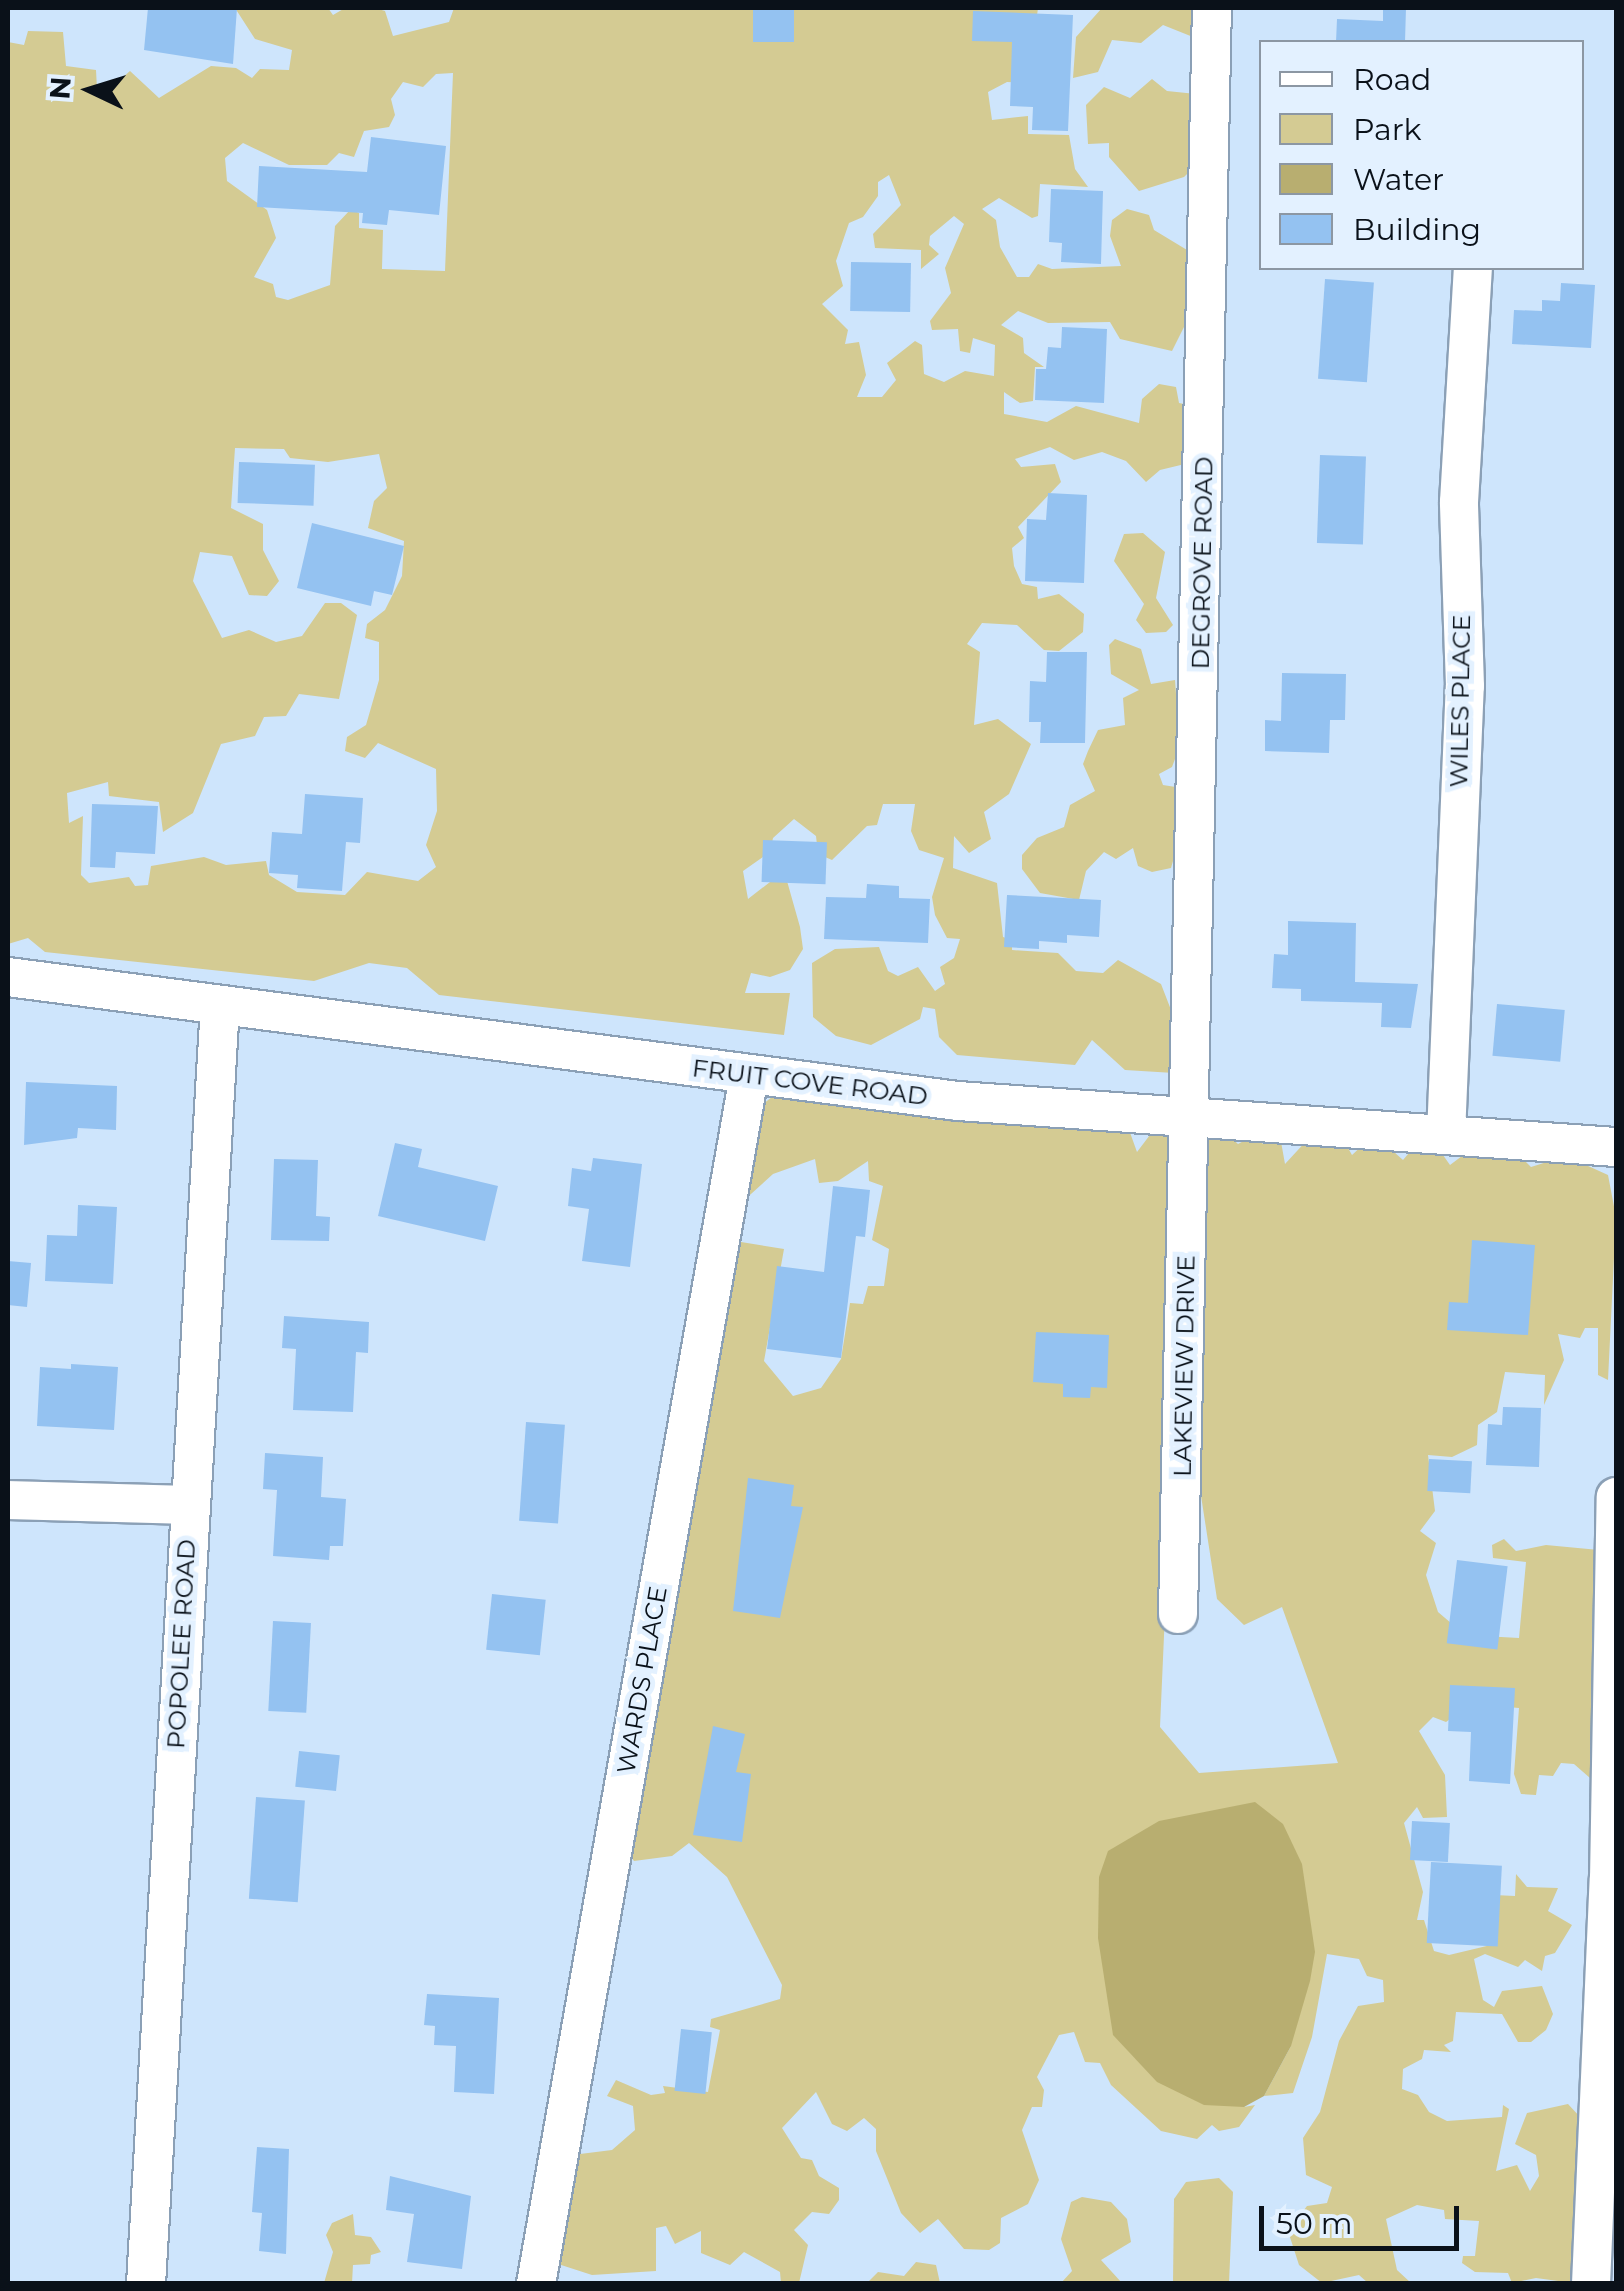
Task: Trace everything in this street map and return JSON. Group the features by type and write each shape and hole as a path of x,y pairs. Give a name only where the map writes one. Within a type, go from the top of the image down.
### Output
{"street":[{"name":"DEGROVE ROAD","path":"1190,1118 1212,8"},
{"name":"WILES PLACE","path":"1446,1135 1465,686 1459,502 1473,270"},
{"name":"FRUIT COVE ROAD","path":"8,977 748,1076 1190,1118 1616,1147"},
{"name":"POPOLEE ROAD","path":"146,2284 220,1005"},
{"name":"WARDS PLACE","path":"536,2284 748,1076"},
{"name":"LAKEVIEW DRIVE","path":"1178,1614 1190,1118"},
{"path":"1591,2284 1609,1879 1616,1497"},
{"path":"8,1500 189,1506"}],"green space":[{"path":"235,8 328,8 333,15 345,8 375,8 385,11 393,36 449,22 454,8 1038,8 1028,83 1007,82 988,92 992,120 1028,116 1028,134 1069,135 1075,169 1088,187 1040,184 1038,216 1032,218 999,198 982,209 996,220 1000,247 1017,277 1029,277 1038,264 1052,269 1121,266 1110,236 1112,220 1127,209 1149,215 1154,230 1192,253 1192,311 1172,351 1120,339 1110,322 1048,323 1018,311 1001,325 1023,338 1024,353 1044,367 1035,367 1033,401 1020,403 1004,392 1004,414 1047,422 1076,406 1139,423 1142,399 1159,384 1176,387 1179,403 1189,405 1189,463 1160,470 1146,482 1126,461 1102,452 1074,460 1050,447 1015,459 1021,467 1055,464 1061,482 1018,527 1024,538 1012,548 1014,566 1022,584 1037,587 1038,599 1059,594 1084,614 1083,632 1059,651 1044,650 1017,625 982,623 967,644 980,652 974,725 998,719 1031,744 1009,794 984,812 991,839 969,853 954,836 953,868 997,883 1003,937 1012,940 1012,950 1058,953 1076,971 1103,973 1118,960 1161,984 1178,1028 1174,1073 1125,1070 1092,1040 1075,1065 957,1055 939,1037 935,1009 923,1007 920,1019 871,1045 836,1036 813,1017 812,963 835,949 879,947 888,971 898,976 918,967 935,991 945,984 940,967 954,958 960,939 947,938 935,915 932,897 944,858 919,850 911,831 915,804 883,804 877,825 867,826 832,860 818,854 816,836 794,819 773,838 770,852 743,871 748,899 779,875 787,881 800,927 803,949 790,970 770,977 751,973 745,993 790,993 784,1035 439,995 407,968 369,963 314,981 45,952 28,938 8,944 8,42 24,45 28,31 63,32 66,66 96,70 97,89 108,90 130,71 159,98 211,66 236,68 252,78 260,69 289,70 292,50 255,39","holes":["453,73 445,271 382,269 383,230 359,228 359,213 351,209 335,226 330,285 288,300 276,297 273,284 254,277 276,238 267,210 227,181 225,158 243,143 289,165 327,165 339,153 354,157 364,131 389,127 395,115 391,99 403,82 423,87 436,74","889,175 901,205 873,234 875,248 921,250 921,269 939,254 929,245 930,236 954,216 964,224 945,268 951,293 930,321 932,330 958,329 960,351 970,353 973,338 995,345 994,376 965,371 944,382 924,374 922,345 915,341 887,363 896,380 882,397 857,397 866,375 859,342 845,344 848,330 822,304 843,286 836,261 849,223 863,217 878,196 878,182","235,448 284,449 290,458 328,462 379,454 387,488 374,501 368,528 404,541 402,576 385,610 367,624 365,638 379,642 379,680 366,725 347,737 345,751 365,758 378,743 436,769 437,811 426,845 436,867 418,881 367,872 345,895 297,892 269,875 266,861 226,865 204,857 151,866 148,885 135,886 129,877 89,883 81,875 83,816 69,823 67,793 108,782 109,796 159,802 163,832 193,813 221,744 255,736 264,717 286,716 299,694 339,699 357,615 341,603 325,603 302,636 276,642 249,630 222,638 193,581 200,552 232,556 249,595 267,596 279,581 263,550 263,524 231,508"]},
{"path":"1102,8 1194,8 1193,37 1163,25 1141,43 1112,40 1098,72 1073,78 1076,37"},
{"path":"1152,79 1167,91 1196,94 1196,165 1184,177 1139,191 1109,157 1109,143 1088,144 1086,105 1104,87 1130,98"},
{"path":"1143,533 1165,552 1156,598 1173,625 1166,632 1146,633 1136,620 1144,604 1114,561 1124,534"},
{"path":"1115,639 1141,649 1151,684 1175,680 1176,694 1184,696 1181,743 1172,767 1159,774 1163,785 1182,788 1181,833 1171,868 1152,872 1138,866 1133,848 1116,859 1104,852 1086,871 1079,900 1040,893 1022,869 1022,855 1037,838 1064,827 1070,805 1095,791 1083,764 1088,751 1098,730 1125,725 1123,698 1139,690 1111,674 1109,645"},
{"path":"776,1094 917,1110 933,1120 958,1115 1128,1127 1137,1152 1156,1127 1186,1135 1160,1727 1199,1773 1338,1763 1282,1607 1244,1625 1217,1599 1191,1431 1199,1133 1227,1134 1238,1144 1255,1135 1263,1144 1280,1136 1285,1164 1309,1138 1344,1141 1352,1155 1365,1143 1385,1144 1403,1160 1415,1146 1438,1148 1450,1165 1470,1150 1516,1152 1531,1167 1566,1156 1608,1175 1616,1217 1608,1380 1598,1375 1598,1328 1585,1328 1580,1338 1558,1334 1564,1360 1544,1405 1545,1375 1505,1372 1497,1412 1478,1425 1477,1445 1452,1457 1428,1455 1435,1511 1420,1531 1436,1543 1426,1575 1438,1612 1465,1635 1519,1638 1526,1562 1493,1558 1492,1545 1504,1539 1516,1551 1546,1545 1599,1550 1590,1778 1574,1764 1561,1763 1553,1776 1539,1775 1536,1795 1521,1794 1514,1774 1519,1708 1470,1704 1446,1722 1433,1717 1419,1731 1445,1775 1447,1817 1423,1818 1417,1807 1404,1823 1423,1892 1417,1920 1424,1920 1434,1951 1449,1955 1491,1945 1494,1895 1515,1896 1516,1874 1527,1887 1558,1888 1548,1911 1572,1925 1555,1953 1545,1956 1542,1971 1525,1960 1518,1967 1485,1954 1474,1959 1483,2000 1494,2007 1502,1991 1542,1986 1553,2014 1546,2030 1531,2042 1518,2042 1502,2014 1456,2012 1453,2041 1444,2045 1451,2052 1424,2050 1422,2059 1403,2069 1402,2089 1418,2095 1429,2112 1447,2121 1502,2117 1503,2105 1509,2109 1496,2171 1517,2165 1530,2191 1539,2176 1536,2155 1515,2144 1527,2113 1568,2104 1581,2118 1573,2283 1536,2278 1512,2283 1508,2273 1475,2272 1462,2263 1463,2256 1475,2256 1479,2221 1445,2219 1444,2210 1417,2205 1386,2219 1397,2270 1411,2283 1368,2283 1359,2275 1322,2283 1299,2265 1288,2231 1307,2206 1327,2203 1332,2187 1306,2175 1303,2138 1320,2112 1339,2041 1358,2006 1384,2002 1383,1980 1367,1976 1359,1959 1327,1954 1312,2037 1293,2093 1264,2096 1291,2046 1244,2107 1255,2105 1239,2127 1219,2131 1212,2125 1197,2139 1161,2131 1111,2085 1100,2063 1085,2062 1074,2032 1059,2035 1037,2077 1044,2090 1042,2107 1032,2107 1022,2130 1039,2180 1028,2204 1001,2218 1000,2243 989,2250 964,2249 938,2219 920,2233 901,2213 876,2151 876,2129 864,2118 847,2131 832,2124 816,2092 782,2128 801,2158 812,2160 819,2176 839,2188 839,2200 829,2214 812,2212 794,2230 808,2245 799,2283 781,2283 780,2272 744,2252 730,2265 701,2253 701,2231 675,2244 666,2226 656,2228 656,2271 592,2275 555,2263 572,2155 612,2150 635,2130 633,2106 607,2096 616,2080 651,2095 665,2093 663,2086 708,2092 720,2030 710,2027 711,2019 780,1999 782,1985 727,1877 689,1843 672,1856 634,1861 626,1850 735,1241 784,1249 764,1361 793,1396 821,1388 841,1359 850,1303 863,1304 868,1286 884,1286 889,1249 872,1240 883,1186 869,1181 868,1161 838,1181 819,1183 815,1159 773,1174 741,1203 755,1110"},
{"path":"1219,2178 1233,2192 1229,2283 1173,2283 1174,2199 1186,2182"},
{"path":"1082,2197 1111,2202 1127,2219 1131,2242 1101,2260 1122,2283 1061,2283 1072,2271 1061,2239 1071,2202"},
{"path":"353,2214 355,2235 371,2237 381,2252 371,2255 370,2264 353,2265 352,2283 324,2283 333,2252 326,2235 332,2223"},
{"path":"916,2262 936,2265 940,2283 867,2283 878,2272 904,2276"}],"water":[{"path":"1255,1802 1283,1824 1302,1864 1315,1952 1291,2046 1264,2096 1244,2107 1204,2105 1157,2082 1113,2035 1098,1938 1099,1877 1108,1851 1159,1821"}],"building":[{"path":"148,8 237,8 233,64 144,50"},
{"path":"753,8 794,8 794,42 753,42"},
{"path":"1383,8 1406,8 1405,40 1336,40 1337,19 1383,21"},
{"path":"973,11 1073,15 1068,131 1032,130 1033,107 1010,106 1012,42 972,41"},
{"path":"371,137 446,146 439,215 389,210 387,225 362,223 363,213 257,207 259,166 367,172"},
{"path":"1051,189 1103,191 1101,264 1061,262 1062,243 1049,242"},
{"path":"851,262 911,263 910,312 850,311"},
{"path":"1325,279 1374,282 1367,382 1318,379"},
{"path":"1561,283 1595,285 1591,348 1512,344 1514,310 1542,311 1542,300 1560,301"},
{"path":"1062,327 1107,329 1104,403 1035,400 1036,369 1046,369 1048,347 1061,348"},
{"path":"1320,455 1366,457 1363,545 1317,543"},
{"path":"239,462 315,465 314,506 238,503"},
{"path":"1048,493 1087,495 1084,583 1025,581 1027,519 1046,520"},
{"path":"312,523 404,546 392,595 374,591 371,606 297,588"},
{"path":"1047,652 1087,652 1085,743 1040,743 1041,722 1029,722 1030,681 1046,682"},
{"path":"1282,673 1346,674 1345,720 1330,720 1329,753 1265,751 1265,720 1281,721"},
{"path":"305,794 363,798 360,843 346,842 342,891 297,888 298,875 269,873 272,832 302,834"},
{"path":"92,804 158,806 155,854 116,852 115,868 90,867"},
{"path":"763,840 827,842 825,884 762,882"},
{"path":"867,884 899,886 899,898 930,899 928,943 824,939 826,897 866,898"},
{"path":"1007,895 1101,900 1099,937 1067,935 1067,943 1039,941 1039,949 1004,947"},
{"path":"1288,921 1356,923 1355,982 1418,984 1411,1028 1381,1027 1382,1003 1301,1001 1301,989 1272,988 1274,954 1288,955"},
{"path":"1497,1004 1565,1010 1560,1062 1492,1056"},
{"path":"26,1082 117,1086 116,1130 78,1128 77,1138 24,1145"},
{"path":"395,1143 422,1149 418,1167 498,1186 485,1241 378,1216"},
{"path":"593,1158 642,1164 630,1267 582,1261 589,1209 568,1206 572,1168 591,1171"},
{"path":"274,1159 318,1160 316,1216 330,1217 329,1241 271,1240"},
{"path":"833,1186 870,1190 865,1237 856,1236 841,1358 767,1349 777,1266 824,1272"},
{"path":"78,1205 117,1207 113,1284 45,1281 47,1235 77,1236"},
{"path":"1472,1240 1535,1245 1528,1335 1447,1330 1449,1302 1468,1303"},
{"path":"8,1261 31,1263 27,1307 8,1305"},
{"path":"284,1316 369,1322 368,1353 356,1352 353,1412 293,1410 296,1349 282,1348"},
{"path":"1036,1332 1109,1335 1107,1388 1091,1387 1090,1398 1063,1397 1063,1384 1033,1382"},
{"path":"71,1364 118,1367 114,1430 37,1426 40,1367 71,1369"},
{"path":"1503,1407 1541,1408 1539,1467 1486,1465 1488,1424 1502,1425"},
{"path":"526,1422 565,1425 558,1523 519,1521"},
{"path":"265,1453 323,1457 321,1497 346,1499 343,1546 330,1546 329,1560 273,1556 277,1490 263,1489"},
{"path":"1429,1459 1472,1461 1470,1493 1427,1491"},
{"path":"748,1478 794,1485 791,1506 803,1507 780,1618 733,1611"},
{"path":"1457,1560 1508,1566 1497,1650 1447,1643"},
{"path":"492,1594 546,1600 540,1655 486,1650"},
{"path":"273,1621 311,1623 306,1713 268,1711"},
{"path":"1450,1685 1515,1688 1510,1784 1469,1781 1471,1732 1448,1731"},
{"path":"713,1726 745,1734 736,1772 751,1774 742,1842 693,1835"},
{"path":"299,1751 340,1755 336,1791 295,1787"},
{"path":"256,1797 305,1800 298,1902 249,1899"},
{"path":"1412,1821 1450,1823 1448,1862 1410,1860"},
{"path":"1431,1862 1502,1866 1498,1947 1427,1943"},
{"path":"427,1994 499,1998 494,2094 454,2092 456,2046 434,2045 435,2026 424,2025"},
{"path":"681,2029 712,2032 705,2094 675,2091"},
{"path":"257,2147 289,2149 286,2254 259,2251 262,2213 252,2212"},
{"path":"390,2176 471,2196 462,2269 407,2262 414,2214 386,2210"}]}
